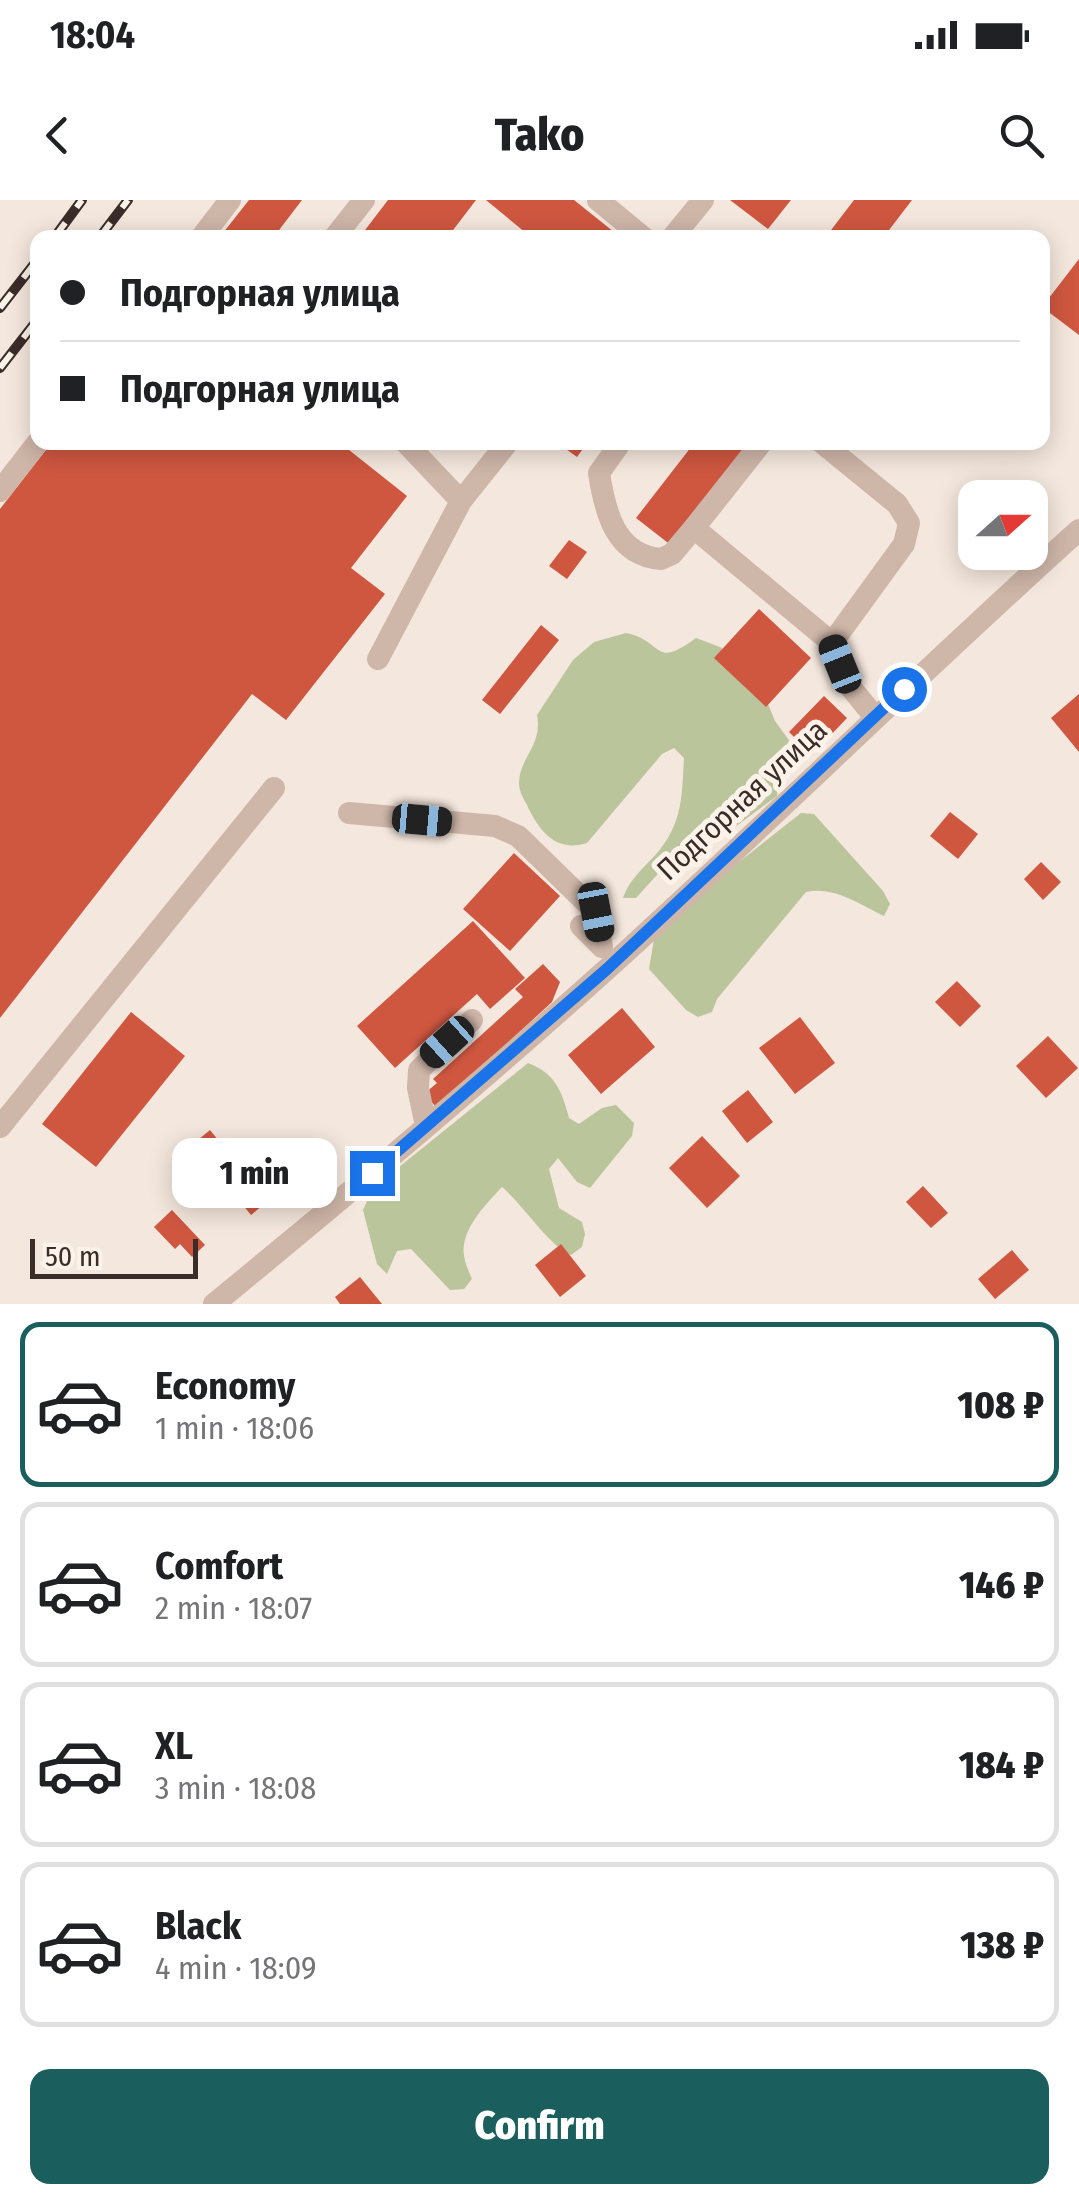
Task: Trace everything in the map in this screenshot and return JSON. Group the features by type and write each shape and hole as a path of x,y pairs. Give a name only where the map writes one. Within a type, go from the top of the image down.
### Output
{"street":[{"path":"207,230 230,200"},
{"path":"340,230 364,200"},
{"path":"598,200 634,230"},
{"path":"678,230 702,200"},
{"path":"0,491 32,450"},
{"path":"413,450 461,501"},
{"path":"378,659 461,501 502,450"},
{"path":"615,450 599,473 613,532 635,552 661,560 672,554 756,450"},
{"path":"831,450 897,504 909,523 904,544 832,644"},
{"path":"694,528 832,644 848,684 874,716"},
{"name":"Подгорная улица","path":"214,1304 426,1126 604,958 1079,530"},
{"path":"0,1127 274,788"},
{"path":"349,813 495,826 518,836 596,912 604,958"},
{"path":"582,926 604,958"},
{"path":"426,1126 418,1088 419,1070 472,1020"}],"green space":[{"path":"626,633 665,653 696,638 720,647 754,670 775,721 791,743 779,769 777,796 720,838 665,866 636,898 623,898 668,837 677,816 684,758 674,748 662,754 587,843 566,845 550,838 532,815 519,783 537,735 537,715 573,660 594,642"},
{"path":"801,813 814,814 883,891 890,904 884,916 836,894 806,892 717,999 712,1012 698,1017 686,1010 649,969 654,939 730,869"},
{"path":"528,1063 551,1078 569,1118 579,1124 602,1108 616,1105 634,1123 632,1136 590,1188 577,1182 558,1158 549,1169 559,1208 582,1222 582,1247 571,1255 563,1251 502,1187 466,1237 464,1256 472,1279 464,1289 450,1290 411,1249 397,1251 387,1274 377,1264 363,1210 373,1188"}],"building":[{"path":"249,200 302,200 279,230 225,230"},
{"path":"388,200 476,200 453,230 365,230"},
{"path":"486,200 574,200 612,230 522,230"},
{"path":"730,200 791,200 768,229"},
{"path":"854,200 912,200 889,230 831,230"},
{"path":"1079,259 1079,335 1050,313 1050,297"},
{"path":"46,450 349,450 407,496 351,568 385,594 286,720 252,694 0,1018 0,509"},
{"path":"689,450 748,450 672,546 636,518"},
{"path":"569,540 587,552 567,579 549,566"},
{"path":"759,609 811,658 766,707 714,658"},
{"path":"541,625 559,640 500,714 482,700"},
{"path":"1079,694 1079,752 1051,718"},
{"path":"824,696 847,718 812,755 789,732"},
{"path":"950,812 978,834 958,859 930,836"},
{"path":"514,853 560,896 510,951 463,909"},
{"path":"1041,862 1061,882 1043,900 1024,879"},
{"path":"473,921 525,978 490,1009 477,994 395,1068 357,1026"},
{"path":"543,964 560,982 552,1002 437,1108 424,1094 437,1083 433,1079 523,997 515,989"},
{"path":"957,981 981,1006 960,1027 935,1002"},
{"path":"622,1008 655,1047 601,1094 568,1055"},
{"path":"131,1012 185,1056 96,1167 42,1124"},
{"path":"800,1017 835,1063 795,1094 759,1048"},
{"path":"1048,1036 1078,1068 1046,1098 1016,1066"},
{"path":"748,1090 773,1122 747,1143 722,1111"},
{"path":"210,1130 268,1201 251,1215 193,1144"},
{"path":"702,1136 740,1176 707,1208 669,1168"},
{"path":"923,1186 948,1213 931,1228 906,1202"},
{"path":"172,1210 205,1245 192,1257 180,1244 175,1249 154,1227"},
{"path":"561,1244 586,1276 560,1297 535,1265"},
{"path":"1012,1250 1029,1270 995,1299 978,1279"},
{"path":"360,1277 382,1304 340,1304 335,1297"}],"railway":[{"path":"60,230 82,200"},
{"path":"105,230 128,200"},
{"path":"0,308 30,269"},
{"path":"0,368 30,329"}],"route":[{"path":"372,1173 607,969 904,689"}]}
